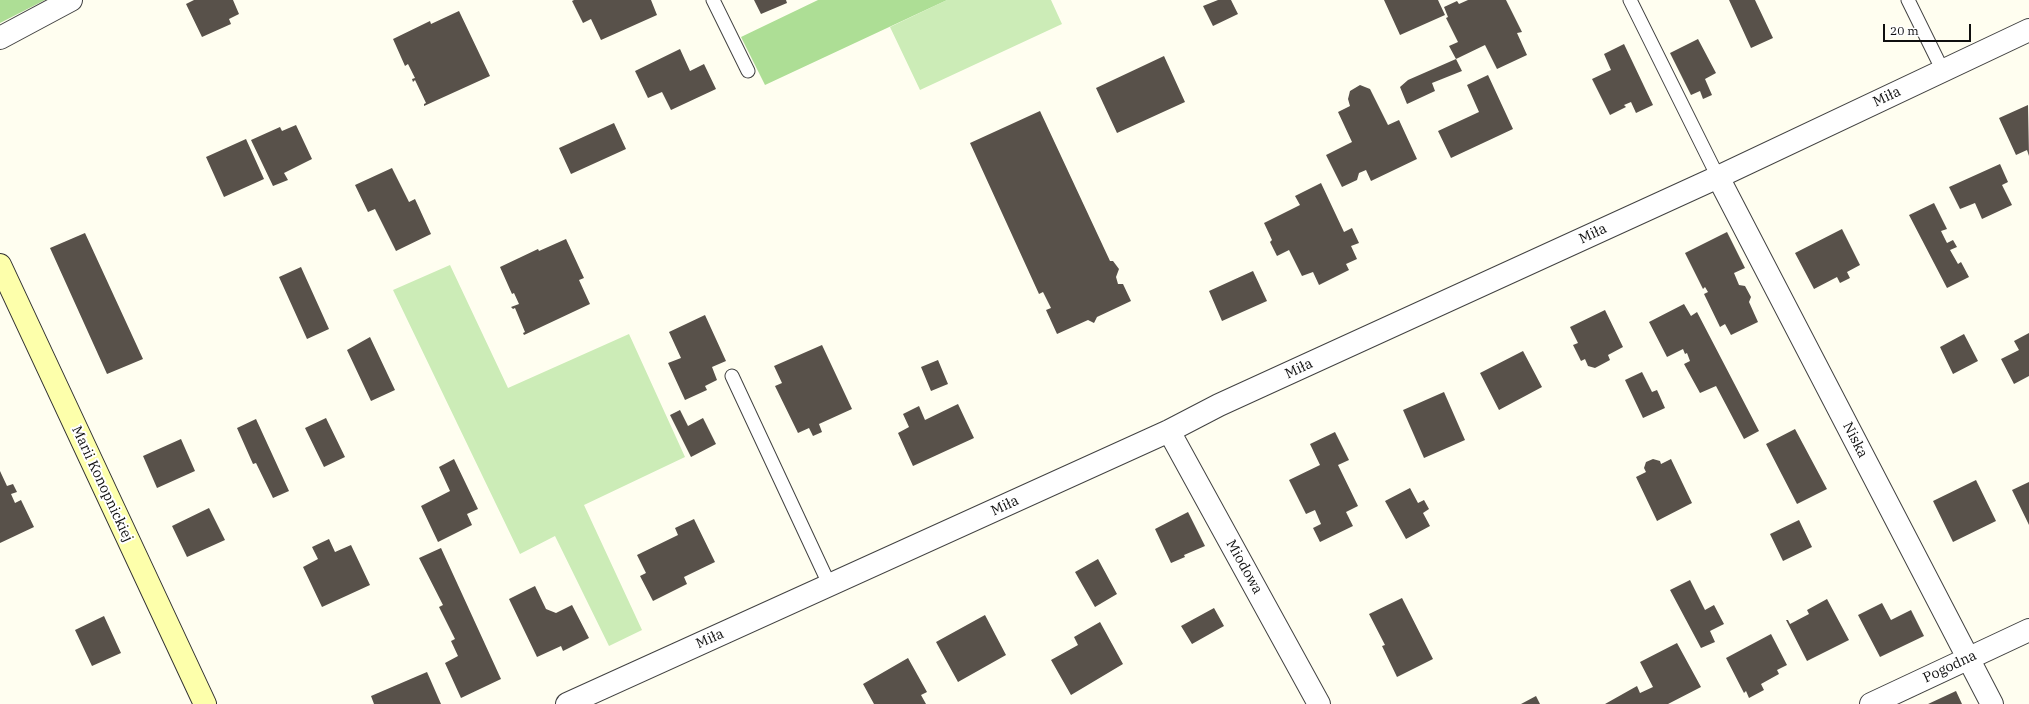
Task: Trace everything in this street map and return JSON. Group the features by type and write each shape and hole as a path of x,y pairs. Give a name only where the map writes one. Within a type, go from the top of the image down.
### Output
{"street":[{"path":"0,38 71,0"},
{"name":"Miła","path":"577,702 1169,430 1219,405 1718,177 2029,30"},
{"name":"Niska","path":"1718,177 1992,704"},
{"name":"Marii Konopnickiej","path":"0,265 205,704"},
{"name":"Miodowa","path":"1169,430 1319,704"},
{"name":"Pogodna","path":"1871,704 2029,630"}],"lane":[{"path":"713,0 748,71"},
{"path":"1630,0 1718,177"},
{"path":"1908,0 1943,71"},
{"path":"732,376 830,586"}],"green space":[{"path":"0,0 45,0 0,23"},
{"path":"818,0 947,0 765,85 741,37"},
{"path":"947,0 1051,0 1062,24 920,90 890,27"},
{"path":"450,265 508,388 629,334 685,457 584,505 642,630 609,646 555,536 520,554 393,290"}],"building":[{"path":"194,0 233,0 239,14 229,19 231,24 202,37 186,4"},
{"path":"651,0 657,15 601,40 591,19 583,23 572,1"},
{"path":"754,0 786,0 787,3 761,14"},
{"path":"1218,0 1231,0 1238,14 1213,26 1203,6"},
{"path":"1384,0 1438,0 1445,15 1400,35"},
{"path":"1468,0 1506,0 1522,32 1517,33 1527,55 1497,69 1485,45 1456,59 1449,46 1458,42 1446,18 1448,17 1444,7 1457,1 1459,4"},
{"path":"1729,0 1755,0 1773,38 1751,48"},
{"path":"459,11 490,76 424,106 426,103 415,80 413,82 412,79 415,78 408,64 405,66 393,39 430,21 431,24"},
{"path":"1698,39 1716,73 1705,79 1712,95 1703,99 1700,91 1691,95 1670,53"},
{"path":"1624,44 1653,105 1636,113 1631,102 1624,105 1626,107 1610,115 1592,79 1611,70 1604,54"},
{"path":"680,49 690,71 704,64 716,89 671,110 662,92 648,98 635,71"},
{"path":"1164,56 1185,102 1117,133 1096,88"},
{"path":"1456,59 1462,71 1432,83 1435,91 1407,104 1400,87 1408,80"},
{"path":"1488,75 1513,129 1451,158 1438,131 1479,112 1467,85"},
{"path":"1360,85 1370,89 1388,125 1399,120 1417,159 1371,181 1366,170 1359,173 1357,180 1342,187 1326,155 1352,142 1338,112 1350,106 1348,99 1350,91"},
{"path":"2028,105 2029,156 2027,150 2016,155 1999,118"},
{"path":"1040,111 1110,261 1113,261 1119,269 1116,277 1118,284 1123,284 1131,301 1097,317 1094,323 1088,320 1057,334 1046,310 1051,308 1043,292 1039,294 970,143"},
{"path":"614,123 626,149 571,174 559,148"},
{"path":"296,125 312,159 284,173 288,180 273,186 251,140 280,127 282,131"},
{"path":"246,139 264,179 224,197 206,157"},
{"path":"2000,164 2008,182 2002,185 2012,205 1982,219 1975,203 1960,209 1949,187"},
{"path":"392,168 409,202 415,199 431,234 396,251 375,209 368,212 355,185"},
{"path":"1321,183 1344,232 1352,228 1359,243 1351,246 1357,259 1346,264 1349,270 1319,285 1313,272 1302,276 1289,250 1277,256 1270,242 1272,240 1264,223 1300,205 1295,196"},
{"path":"1934,203 1947,229 1941,231 1947,243 1953,240 1957,247 1950,250 1958,264 1961,262 1969,277 1947,288 1909,215"},
{"path":"1842,229 1860,265 1847,272 1850,278 1840,283 1837,277 1814,289 1795,253"},
{"path":"1727,232 1745,268 1734,273 1739,285 1745,286 1751,297 1749,302 1758,322 1731,335 1725,324 1720,327 1704,294 1708,292 1705,287 1703,289 1685,253"},
{"path":"85,233 143,359 107,374 50,248"},
{"path":"566,239 584,278 579,280 590,304 524,335 523,333 525,332 515,308 513,309 511,307 519,304 514,293 512,294 500,267 538,249 539,251"},
{"path":"301,267 329,329 307,339 279,277"},
{"path":"1253,271 1267,301 1222,321 1209,291"},
{"path":"1684,304 1691,316 1697,312 1759,431 1744,439 1716,386 1700,393 1684,364 1690,361 1687,353 1685,354 1683,349 1667,357 1649,322"},
{"path":"1605,310 1623,347 1608,355 1610,360 1595,368 1588,366 1585,359 1581,361 1573,345 1578,343 1570,327"},
{"path":"705,315 726,361 712,367 717,380 705,386 707,390 685,400 668,363 681,358 669,332"},
{"path":"2029,333 2029,376 2014,384 2001,359 2019,350 2014,341"},
{"path":"1964,334 1978,361 1953,374 1940,347"},
{"path":"370,337 395,390 371,401 347,350"},
{"path":"822,345 852,409 819,424 822,432 813,436 809,428 798,433 775,386 782,383 774,366"},
{"path":"1523,351 1542,387 1499,410 1480,373"},
{"path":"938,360 948,384 931,391 921,367"},
{"path":"1642,372 1652,392 1657,390 1665,408 1643,418 1625,380"},
{"path":"1444,392 1465,440 1424,458 1403,410"},
{"path":"958,404 974,438 913,466 898,433 909,427 903,414 919,406 925,420"},
{"path":"680,410 688,426 703,418 716,444 691,457 670,415"},
{"path":"326,418 345,457 324,467 305,428"},
{"path":"256,419 289,491 273,498 256,463 253,464 237,428"},
{"path":"1795,429 1827,489 1797,504 1766,444"},
{"path":"1335,432 1349,460 1338,465 1358,506 1346,512 1353,526 1320,542 1313,528 1321,524 1315,510 1306,514 1289,480 1320,465 1310,444"},
{"path":"181,439 195,471 157,488 143,456"},
{"path":"454,459 478,509 467,514 472,525 438,542 421,506 450,491 439,467"},
{"path":"1653,459 1660,461 1661,464 1671,459 1692,503 1657,521 1636,477 1646,472 1644,468 1646,462"},
{"path":"0,471 7,486 13,484 17,492 11,494 15,503 21,500 34,527 0,543"},
{"path":"1976,480 1996,521 1953,542 1933,501"},
{"path":"2029,482 2029,525 2012,490"},
{"path":"1410,488 1418,503 1424,500 1429,509 1423,513 1430,526 1406,539 1385,501"},
{"path":"209,508 225,540 187,557 172,526"},
{"path":"1188,512 1205,546 1184,555 1185,557 1171,563 1155,529"},
{"path":"694,519 715,562 684,577 687,584 653,601 640,576 646,573 637,555 678,535 675,528"},
{"path":"1799,520 1812,547 1783,561 1770,534"},
{"path":"329,539 335,552 351,545 370,585 322,607 303,567 318,559 312,547"},
{"path":"441,548 501,679 461,698 445,663 458,656 451,641 455,639 439,607 443,605 419,558"},
{"path":"1098,559 1117,594 1095,607 1075,572"},
{"path":"1690,580 1705,610 1714,605 1724,624 1710,631 1715,642 1701,648 1670,590"},
{"path":"535,586 546,609 556,613 572,605 589,638 563,651 561,646 537,657 509,599"},
{"path":"1402,598 1433,659 1397,677 1382,646 1385,645 1369,614"},
{"path":"1827,599 1849,640 1807,661 1786,620 1788,620 1790,624 1809,614 1807,610"},
{"path":"1882,603 1891,620 1911,610 1924,636 1880,657 1858,615"},
{"path":"1214,608 1224,626 1192,644 1181,626"},
{"path":"985,615 1006,655 958,682 936,642"},
{"path":"104,616 121,653 92,666 75,630"},
{"path":"1100,622 1123,664 1071,695 1051,660 1078,645 1074,637"},
{"path":"1771,634 1787,665 1777,670 1779,674 1761,684 1764,690 1749,698 1746,691 1744,693 1726,658"},
{"path":"1677,643 1701,687 1668,704 1605,704 1637,686 1640,693 1653,687 1640,662"},
{"path":"908,658 927,692 921,695 926,704 874,704 863,684"},
{"path":"427,672 441,704 374,704 371,696"},
{"path":"1956,691 1962,704 1928,704"},
{"path":"1536,696 1540,704 1521,704"}]}
